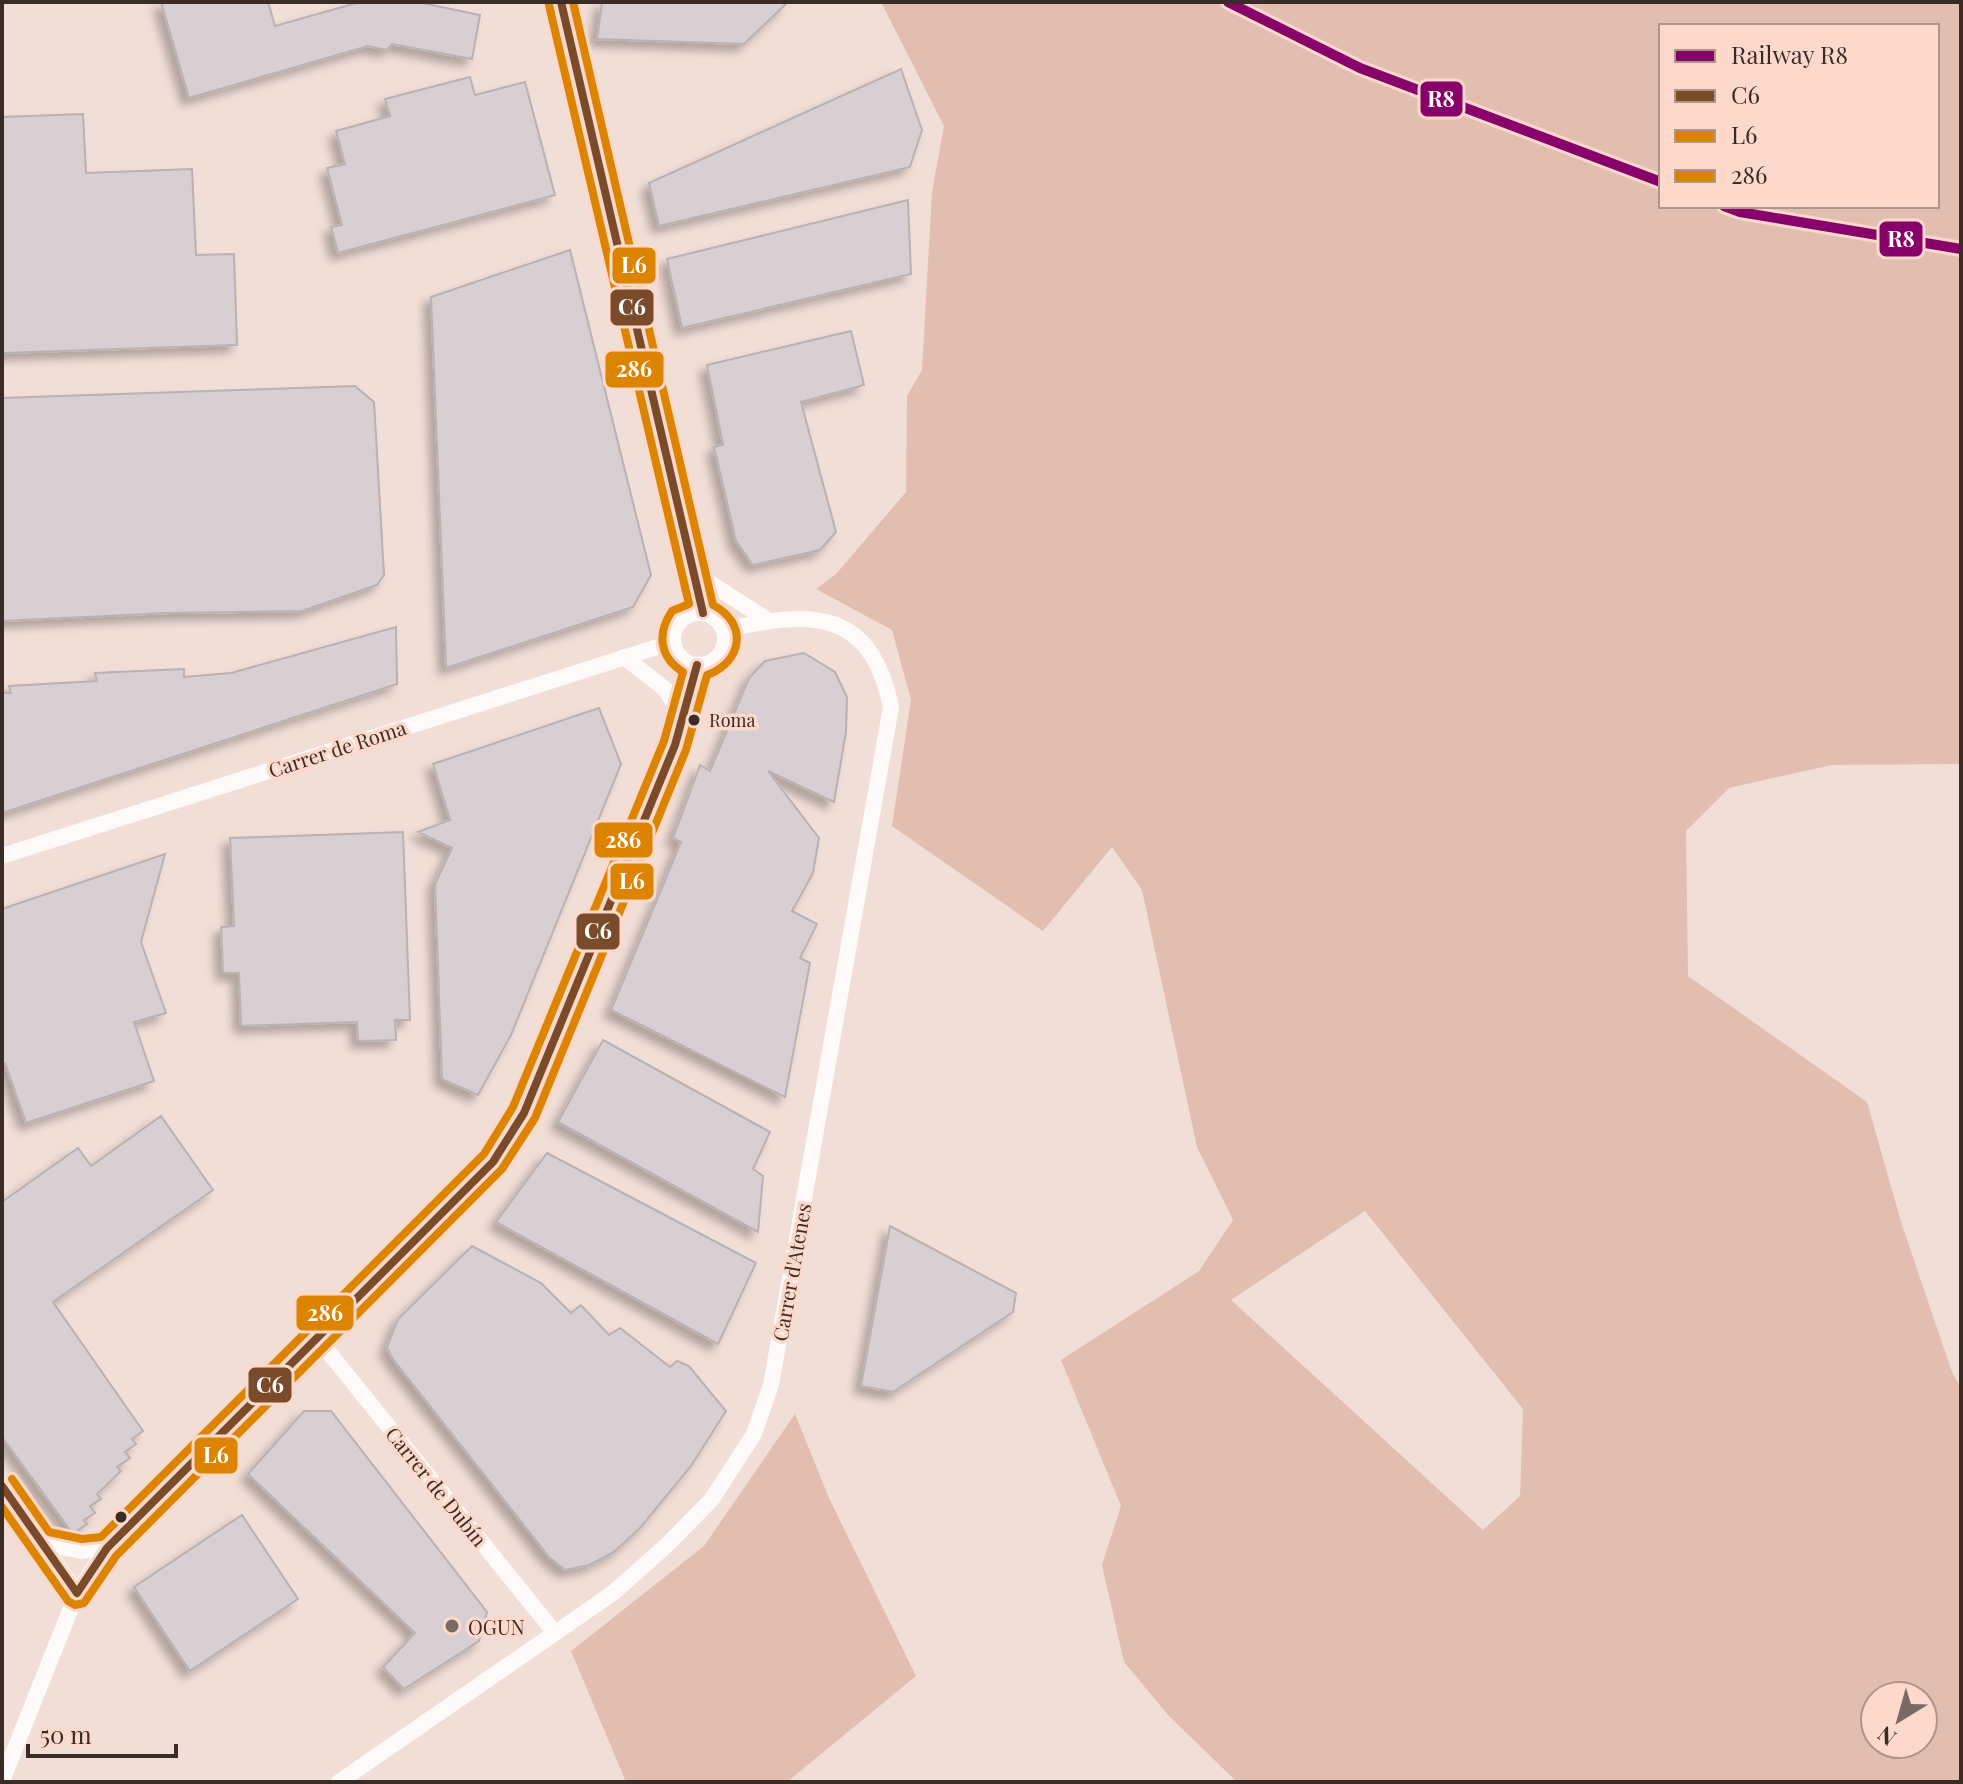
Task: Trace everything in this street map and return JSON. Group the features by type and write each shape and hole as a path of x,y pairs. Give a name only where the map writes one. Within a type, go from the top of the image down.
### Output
{"street":[{"path":"561,2 703,613"},
{"path":"696,574 766,619"},
{"path":"703,613 713,616 724,630 726,638 720,655 697,665 681,658 673,642 681,619 703,613"},
{"path":"724,630 766,619"},
{"name":"Carrer d'Atenes","path":"339,1782 613,1593 712,1499 754,1434 771,1385 891,707 885,679 866,642 829,621 766,619"},
{"name":"Carrer de Roma","path":"2,856 673,642"},
{"path":"624,657 665,689 684,719"},
{"path":"2,1781 77,1593 107,1548 493,1162 524,1113 684,719 697,665"},
{"name":"Carrer de Dubín","path":"318,1339 555,1633"},
{"path":"2,1486 77,1593"},
{"path":"42,1543 81,1551 107,1548"}],"shaded area":[{"path":"881,2 1961,2 1961,764 1832,765 1729,788 1686,831 1688,976 1867,1102 1902,1225 1952,1372 1961,1388 1961,1782 1237,1782 1169,1716 1124,1662 1102,1565 1121,1506 1061,1360 1199,1271 1233,1220 1197,1147 1142,890 1112,847 1043,931 892,826 911,700 892,630 816,589 837,573 906,492 907,396 922,370 932,192 944,126","holes":["1365,1211 1523,1409 1520,1496 1483,1530 1231,1300"]},
{"path":"795,1414 829,1498 916,1676 787,1782 626,1782 571,1651 704,1546"}],"building":[{"path":"161,2 268,2 275,26 360,2 417,2 480,15 472,59 392,44 387,50 368,46 189,98"},
{"path":"602,2 788,2 744,44 597,39"},
{"path":"901,69 922,130 910,167 659,226 649,183"},
{"path":"470,77 475,95 525,82 555,195 338,253 331,227 342,225 327,168 345,164 336,131 390,116 385,99"},
{"path":"83,114 86,173 192,169 196,255 234,254 237,345 2,353 2,117"},
{"path":"908,200 911,274 682,328 667,259"},
{"path":"570,250 651,575 633,607 446,668 431,297"},
{"path":"851,331 864,385 801,402 836,532 820,550 753,565 736,541 714,447 723,445 707,365"},
{"path":"355,386 374,402 384,575 377,585 302,611 168,613 2,621 2,398"},
{"path":"396,627 397,684 2,813 2,693 11,693 9,686 97,681 95,673 184,669 184,677 231,673"},
{"path":"804,653 835,672 847,697 846,732 834,802 768,771 819,838 813,873 792,911 817,924 800,958 810,963 785,1097 611,1010 681,842 673,838 700,765 710,771 749,678 765,661"},
{"path":"599,708 621,764 511,1035 478,1095 442,1079 435,884 452,848 418,832 450,820 433,764"},
{"path":"403,832 410,1020 395,1020 396,1040 358,1041 357,1022 241,1026 239,973 223,973 221,927 234,926 230,838"},
{"path":"165,854 141,942 166,1013 134,1022 154,1081 26,1123 5,1063 2,1064 2,909"},
{"path":"603,1040 770,1132 753,1169 763,1176 758,1232 558,1122"},
{"path":"161,1116 213,1190 53,1302 143,1431 132,1439 136,1444 125,1452 130,1458 117,1467 121,1471 97,1494 101,1499 90,1506 95,1513 84,1520 87,1524 73,1534 2,1437 2,1202 78,1148 91,1166"},
{"path":"547,1153 756,1263 718,1344 496,1222"},
{"path":"890,1226 1016,1293 1013,1312 893,1392 861,1386"},
{"path":"472,1246 541,1283 571,1313 581,1305 609,1335 620,1328 670,1367 677,1361 689,1366 726,1411 691,1466 640,1528 614,1552 589,1565 565,1570 549,1557 392,1358 387,1347 398,1319"},
{"path":"304,1411 331,1411 487,1612 479,1641 404,1689 383,1667 415,1633 248,1474"},
{"path":"242,1515 298,1599 190,1671 134,1587"}],"rail line":[{"name":"R8","path":"1228,2 1360,68 1659,181"},
{"name":"R8","path":"1729,208 1961,249"}],"transit line":[{"name":"C6","path":"561,2 703,613"},
{"name":"L6","path":"2,1507 68,1601 75,1605 84,1603 116,1556 502,1169 535,1118 686,750 707,675 719,669 734,652 737,642 732,622 713,605 573,2"},
{"name":"286","path":"12,1479 49,1532 82,1539 101,1537 484,1154 513,1107 664,741 683,672 665,652 664,628 672,611 689,604 549,5"},
{"name":"C6","path":"77,1593 107,1548 493,1162 524,1113 675,745 697,665"},
{"name":"C6","path":"2,1486 77,1593"}],"place":[{"name":"Roma","path":"694,720"},
{"name":"OGUN","path":"452,1626"}]}
